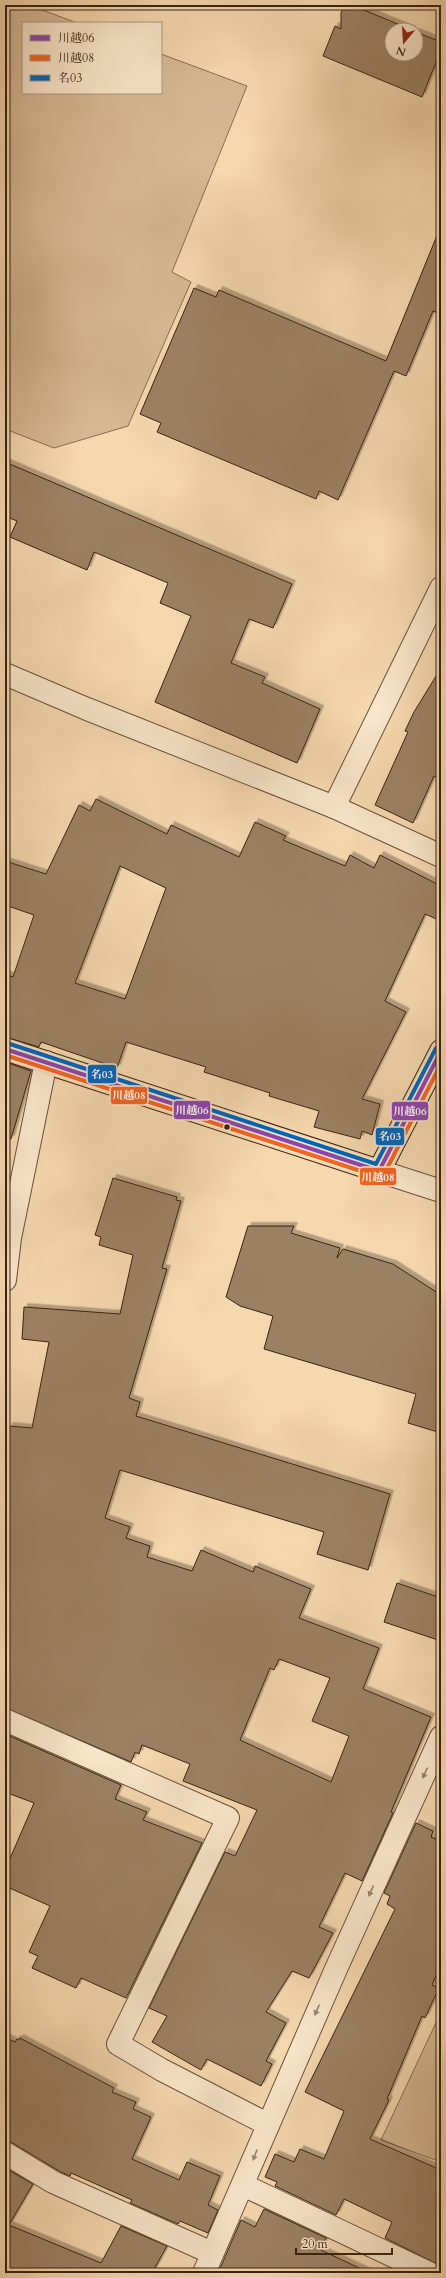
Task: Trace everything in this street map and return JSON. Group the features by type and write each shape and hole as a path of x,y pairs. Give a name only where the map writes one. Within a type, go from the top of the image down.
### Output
{"main road":[{"path":"5,1049 379,1171 441,1051"}],"street":[{"path":"334,807 441,588"},
{"path":"5,674 87,709 334,807 441,856"},
{"path":"5,1280 10,1238 46,1062"},
{"path":"379,1171 441,1191"},
{"path":"5,1720 228,1818 118,2044 162,2070 267,2124"},
{"path":"204,2273 244,2185 267,2124 441,1737"},
{"path":"5,2153 53,2182 212,2253"},
{"path":"244,2185 429,2273"}],"shaded area":[{"path":"5,5 29,5 74,22 22,22 22,94 162,94 162,54 247,86 172,272 191,282 128,426 54,448 5,429"},
{"path":"441,2012 441,2162 381,2140"}],"building":[{"path":"344,5 352,5 393,22 384,22 384,62 424,62 424,35 441,42 441,50 422,97 323,56 335,26 341,29 341,13"},
{"path":"440,228 441,314 433,311 406,376 394,371 338,500 319,491 316,499 157,432 161,423 140,414 194,288 216,297 219,290 386,361"},
{"path":"5,462 292,584 273,628 249,619 231,663 265,677 262,683 320,709 297,763 155,702 191,616 160,603 168,583 94,552 87,570 10,537 17,521 5,516"},
{"path":"441,668 441,779 434,776 413,823 375,805 408,732 405,731 414,712"},
{"path":"96,799 167,834 171,825 239,857 255,822 286,836 283,840 345,866 350,855 374,868 380,855 441,886 441,921 425,914 385,1001 406,1012 362,1099 380,1104 372,1135 362,1131 360,1139 314,1127 319,1111 269,1096 270,1093 204,1072 206,1067 126,1042 117,1068 41,1042 39,1047 5,1037 5,974 13,977 34,915 5,905 5,861 46,874 79,805 90,811","holes":["120,866 166,888 125,999 75,983"]},
{"path":"5,1062 31,1071 11,1139 5,1138"},
{"path":"113,1178 177,1197 176,1200 181,1201 162,1268 167,1269 129,1398 140,1402 136,1416 390,1494 368,1570 317,1554 324,1532 120,1470 105,1518 130,1527 126,1538 150,1546 147,1557 192,1571 201,1550 253,1572 255,1566 311,1589 299,1618 379,1648 363,1689 431,1717 391,1812 393,1813 362,1881 345,1873 319,1927 333,1933 309,1978 292,1971 266,2012 286,2023 266,2061 272,2064 261,2086 207,2059 201,2070 152,2042 167,2016 149,2008 225,1852 235,1856 257,1810 183,1781 190,1764 142,1745 139,1754 135,1752 131,1762 5,1708 5,1472 9,1426 32,1428 49,1342 22,1339 24,1307 120,1314 133,1255 99,1245 101,1237 95,1235","holes":["279,1659 330,1678 312,1721 349,1736 331,1782 240,1740 270,1668 274,1670"]},
{"path":"248,1226 294,1226 291,1233 340,1248 337,1258 343,1249 393,1264 441,1295 441,1433 408,1423 416,1394 264,1349 273,1316 240,1306 226,1297"},
{"path":"397,1583 441,1598 441,1641 384,1622"},
{"path":"5,1734 121,1785 115,1799 147,1812 143,1820 202,1843 126,1998 81,1978 76,1988 32,1968 38,1956 29,1952 50,1906 5,1886 5,1870 34,1803 5,1792"},
{"path":"416,1823 433,1831 431,1837 441,1841 441,1964 432,1985 439,1988 425,2018 422,2016 387,2099 389,2100 370,2139 441,2170 441,2266 385,2238 392,2222 344,2199 336,2215 275,2186 277,2182 265,2177 275,2154 294,2162 300,2149 324,2159 344,2111 305,2092 395,1909 387,1904 390,1896 384,1893"},
{"path":"5,2037 15,2042 20,2038 114,2088 112,2092 136,2102 133,2109 151,2117 132,2159 179,2180 187,2162 220,2176 208,2205 218,2210 208,2233 180,2221 178,2224 130,2203 132,2200 71,2173 70,2176 11,2142 5,2141"},
{"path":"5,2168 33,2184 9,2225 101,2263 121,2226 167,2246 152,2273 5,2273"},
{"path":"264,2209 326,2238 321,2250 370,2273 218,2273 241,2220 255,2227"}],"transit line":[{"name":"名03","path":"7,1043 376,1164 436,1048"},
{"name":"川越06","path":"5,1049 379,1171"},
{"name":"川越06","path":"379,1171 441,1051"},
{"name":"川越08","path":"5,1055 379,1177 384,1174 441,1064"}]}
